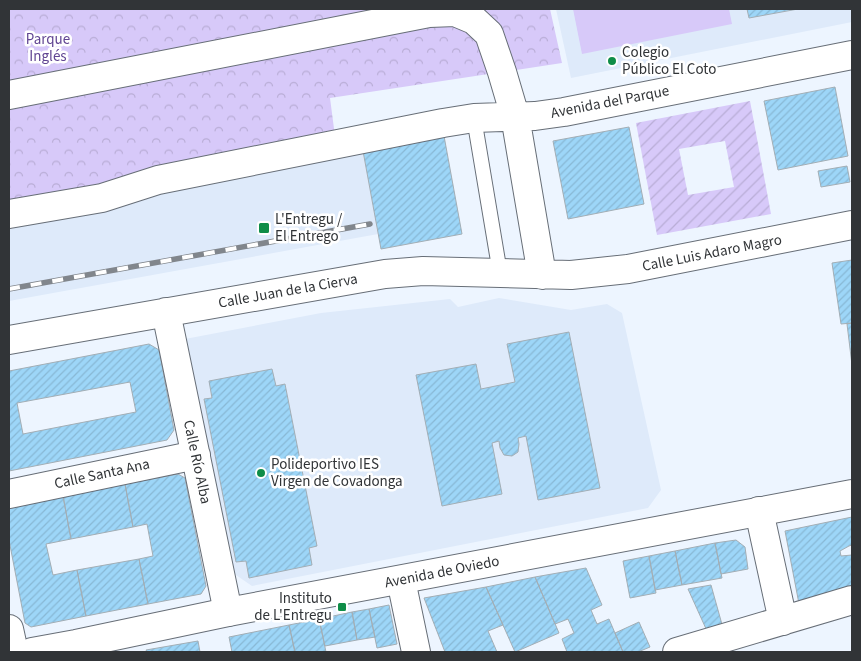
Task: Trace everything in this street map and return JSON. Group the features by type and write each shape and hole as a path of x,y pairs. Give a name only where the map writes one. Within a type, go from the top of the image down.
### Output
{"street":[{"path":"9,95 430,13 455,12 474,20 490,34 515,116 542,274"},
{"name":"Avenida del Parque","path":"9,214 102,198 158,180 336,144 474,118 535,116 564,112 852,55"},
{"name":"Calle Luis Adaro Magro","path":"571,275 628,269 852,225"},
{"name":"Calle Juan de la Cierva","path":"9,340 385,274 423,271 571,275"},
{"name":"Calle Río Alba","path":"166,312 228,612"},
{"name":"Calle Santa Ana","path":"9,494 196,455"},
{"name":"Avenida de Oviedo","path":"32,652 112,645 228,612 852,494"},
{"path":"759,511 783,620"},
{"path":"401,580 416,652"},
{"path":"677,652 852,600"},
{"path":"9,629 14,652"}],"lane":[{"path":"474,118 500,273"}],"shaded area":[{"name":"Colegio Público El Coto","path":"556,9 852,9 852,22 571,78"},
{"path":"363,151 378,234 9,301 9,225 161,189"},
{"path":"499,298 571,310 607,304 622,313 661,490 648,508 252,586 233,573 185,339 321,313 450,299 458,307"}],"green space":[{"name":"Parque Inglés","path":"9,9 550,9 562,63 330,98 336,144 9,214"},
{"path":"573,9 729,9 732,24 582,54"},
{"path":"750,101 771,214 657,235 636,123","holes":["725,141 734,187 688,195 679,149"]}],"building":[{"path":"747,9 798,9 749,18"},
{"path":"835,87 848,156 778,170 764,101"},
{"path":"629,127 644,204 568,219 553,141"},
{"name":"L'Entregu / El Entrego","path":"444,136 462,234 381,249 363,151"},
{"path":"847,166 850,182 821,187 818,171"},
{"path":"852,260 852,323 841,324 832,263"},
{"path":"852,323 852,365 847,324"},
{"path":"569,332 600,488 538,500 526,436 518,438 518,452 512,456 504,455 499,441 492,443 502,494 442,506 416,375 476,364 481,389 515,382 507,344"},
{"path":"149,344 159,350 174,430 167,440 9,471 9,371","holes":["130,382 136,412 23,434 17,403"]},
{"name":"Polideportivo IES Virgen de Covadonga","path":"272,369 276,386 285,384 317,546 309,548 312,565 249,578 246,561 236,562 204,399 212,398 209,381"},
{"path":"178,474 185,478 206,586 201,594 148,604 139,559 153,556 147,524 133,527 125,484"},
{"path":"125,484 133,527 71,539 63,496"},
{"path":"63,496 71,539 46,544 53,575 77,570 86,616 31,627 25,623 9,540 9,506"},
{"path":"852,517 852,545 840,551 841,556 852,555 852,594 800,609 785,531"},
{"path":"736,540 745,547 748,569 721,574 715,543"},
{"path":"715,543 722,578 682,585 675,551"},
{"path":"675,551 682,585 655,590 649,556"},
{"path":"649,556 656,593 630,598 623,561"},
{"path":"139,559 148,604 86,616 77,570"},
{"path":"586,568 602,605 591,610 597,624 609,619 623,652 567,652 562,639 574,633 568,619 555,624 535,577"},
{"path":"535,577 559,633 515,652 486,587"},
{"path":"711,585 723,628 707,631 688,589"},
{"path":"486,587 503,625 488,631 497,652 445,652 424,598"},
{"path":"389,605 397,644 377,648 369,609"},
{"path":"369,609 375,637 357,640 352,612"},
{"path":"352,612 357,640 325,646 319,619"},
{"path":"319,619 326,652 295,652 289,625"},
{"path":"639,622 650,647 638,652 623,652 615,633"},
{"path":"289,625 295,652 232,652 229,637"},
{"path":"198,641 200,652 147,652 146,650"}],"railway":[{"path":"9,289 370,224"}],"place":[{"name":"Colegio Público El Coto","path":"612,61"},
{"name":"L'Entregu / El Entrego","path":"264,228"},
{"name":"Polideportivo IES Virgen de Covadonga","path":"261,473"},
{"name":"Instituto de L'Entregu","path":"342,607"}]}
